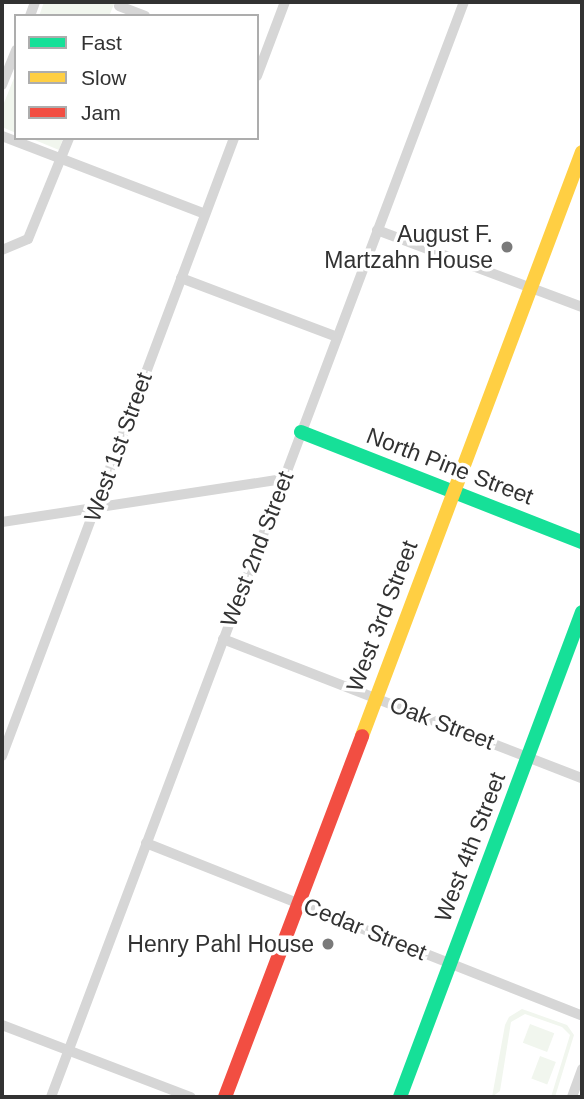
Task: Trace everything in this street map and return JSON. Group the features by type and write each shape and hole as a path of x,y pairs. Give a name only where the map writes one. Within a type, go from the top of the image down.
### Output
{"main road":[{"name":"West 3rd Street","path":"225,1097 582,152"},
{"name":"North Pine Street","path":"301,432 582,542"},
{"name":"West 4th Street","path":"400,1097 582,612"}],"street":[{"path":"260,59 285,2"},
{"name":"West 2nd Street","path":"51,1097 464,2"},
{"path":"118,8 138,14"},
{"path":"2,85 14,55"},
{"path":"2,136 205,214"},
{"path":"2,250 28,239 68,140"},
{"name":"West 1st Street","path":"2,756 233,140"},
{"path":"377,230 582,307"},
{"path":"181,278 337,337"},
{"path":"2,522 283,479"},
{"name":"Oak Street","path":"223,639 582,778"},
{"name":"Cedar Street","path":"146,843 582,1017"},
{"path":"2,1025 191,1097"},
{"path":"572,1097 582,1069"}],"shaded area":[{"path":"44,2 115,2 110,14 40,14"},
{"path":"14,78 14,132 2,127 2,108"},
{"path":"35,140 62,140 59,150"},
{"path":"522,1009 567,1025 574,1035 555,1097 551,1097 570,1035 562,1027 525,1014 511,1022 500,1091 492,1097 505,1025 509,1017"},
{"path":"530,1024 554,1033 547,1052 523,1043"},
{"path":"540,1056 556,1062 547,1084 531,1078"}],"traffic: fast":[{"path":"301,432 582,542"},
{"path":"400,1097 582,612"}],"traffic: slow":[{"path":"362,736 582,152"}],"traffic: jam":[{"path":"225,1097 362,736"}],"place":[{"name":"August F. Martzahn House","path":"507,247"},
{"name":"Henry Pahl House","path":"328,944"}]}
